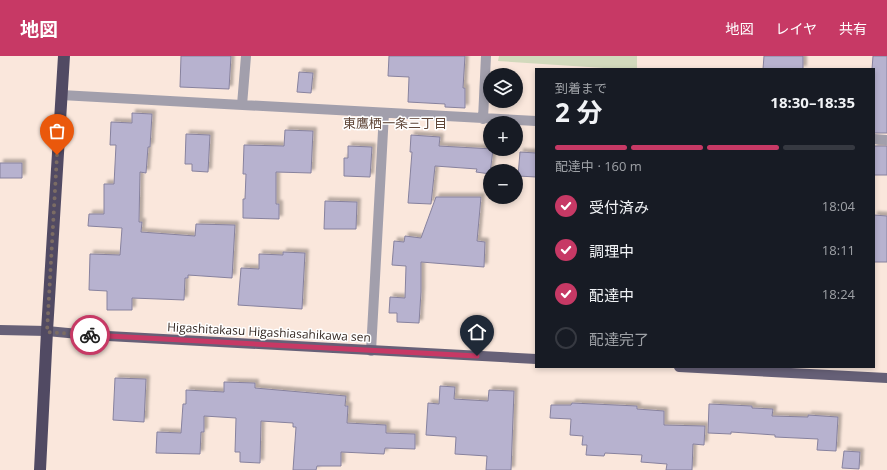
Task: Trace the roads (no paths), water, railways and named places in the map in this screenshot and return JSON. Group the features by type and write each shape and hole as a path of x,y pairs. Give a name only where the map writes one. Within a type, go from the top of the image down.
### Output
{"highway":[{"path":"40,470 64,56"}],"main road":[{"name":"Higashitakasu Higashiasahikawa sen","path":"0,330 535,359"},
{"path":"698,368 887,378"}],"street":[{"path":"242,105 246,56"},
{"path":"483,116 486,56"},
{"path":"61,95 483,119"},
{"path":"371,351 384,113"},
{"path":"523,121 535,122"},
{"path":"875,139 887,140"}],"district":[{"name":"東鷹栖一条三丁目","path":"395,123"}]}
